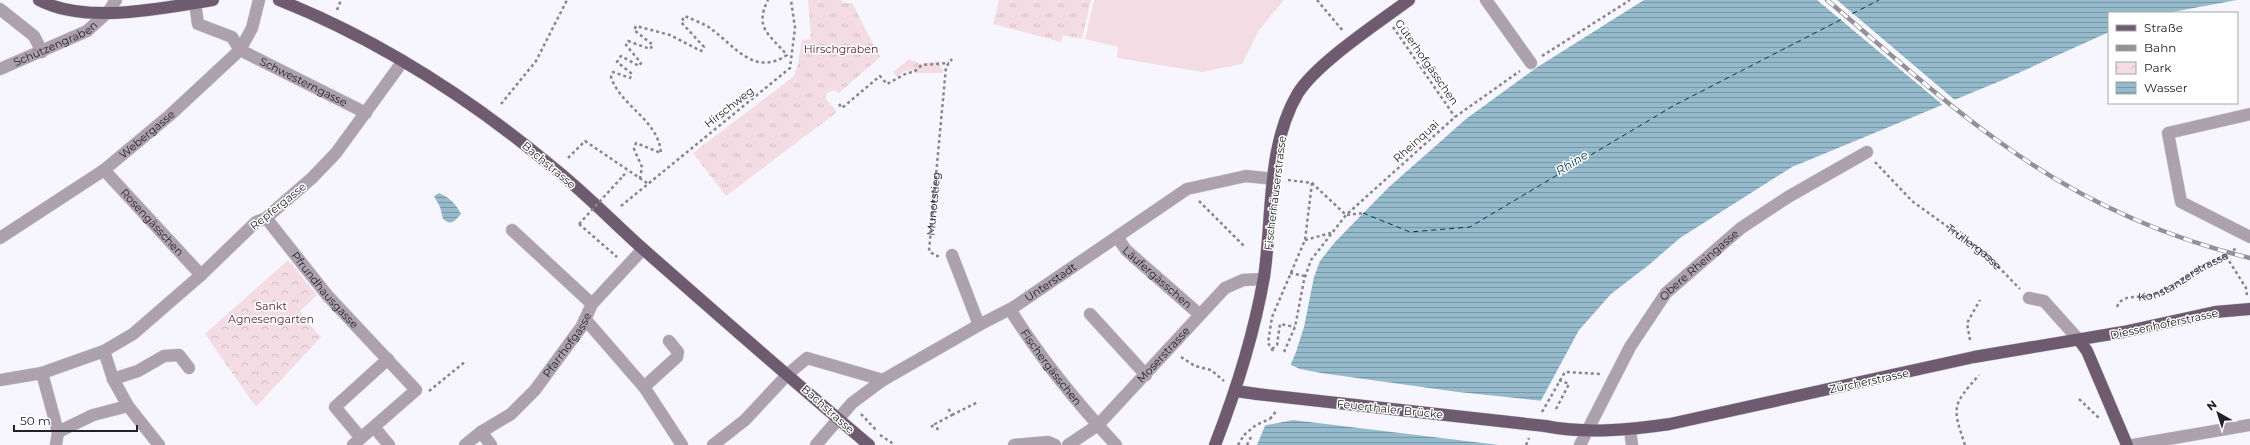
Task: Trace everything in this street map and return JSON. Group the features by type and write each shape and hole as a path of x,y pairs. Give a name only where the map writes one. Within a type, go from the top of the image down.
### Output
{"main road":[{"path":"40,0 66,10 92,13 154,9 213,0"},
{"name":"Bachstrasse","path":"279,0 331,23 403,61 491,118 556,170 643,249 839,418 868,445"},
{"name":"Fischerhäuserstrasse","path":"1215,445 1236,391 1263,279 1274,179 1282,133 1298,93 1308,80 1328,63 1409,0"},
{"name":"Diessenhoferstrasse","path":"2079,340 2215,312 2249,309"},
{"path":"2079,340 2087,351 2127,445"},
{"name":"Zürcherstrasse","path":"1545,426 1587,430 1630,430 1670,424 1974,357 2079,340"},
{"name":"Feuerthaler Brücke","path":"1236,391 1545,426"}],"street":[{"name":"Schützengraben","path":"0,69 42,52 87,31 108,12 116,0"},
{"name":"Webergasse","path":"0,238 104,170 149,134 240,50 252,28 259,0"},
{"path":"1486,0 1531,63"},
{"path":"196,3 198,24 232,37 240,50"},
{"path":"0,9 34,36 42,52"},
{"name":"Schwesterngasse","path":"240,50 366,113"},
{"name":"Repfergasse","path":"0,380 42,373 104,351 133,334 201,275 256,222 266,218 312,178 332,158 403,61"},
{"path":"2248,239 2181,202 2168,133 2250,114"},
{"name":"Obere Rheingasse","path":"1580,445 1630,346 1666,293 1741,228 1788,197 1866,152"},
{"name":"Rosengässchen","path":"104,170 201,275"},
{"name":"Unterstadt","path":"816,445 852,403 883,380 979,325 1014,307 1118,238 1187,189 1246,176 1274,179"},
{"name":"Pfrundhausgasse","path":"266,218 327,295 416,390"},
{"path":"512,230 592,304"},
{"name":"Läufergässchen","path":"1118,238 1126,250 1199,314"},
{"name":"Pfarrhofgasse","path":"464,445 481,432 511,414 535,390 582,326 592,304 643,249"},
{"path":"952,255 979,325"},
{"name":"Moserstrasse","path":"1068,445 1098,425 1146,375 1199,314 1225,288 1243,280 1263,279"},
{"path":"2029,298 2035,298 2048,305 2079,340"},
{"name":"Fischergässchen","path":"1014,307 1011,311 1028,338 1098,425"},
{"path":"1090,314 1146,375"},
{"path":"585,319 644,387 682,445"},
{"path":"644,387 677,357 678,352 669,341"},
{"path":"104,351 113,379 128,406 159,445"},
{"path":"113,379 138,371 164,356 179,355 189,368"},
{"path":"713,445 745,420 788,374 807,358 883,380"},
{"path":"388,359 335,407 357,441 416,390"},
{"path":"42,373 58,432 56,445"},
{"path":"58,432 93,415 128,406"},
{"path":"1098,425 1116,445"},
{"path":"2133,445 2250,426"},
{"path":"374,427 389,445"},
{"path":"1630,430 1632,445"},
{"path":"481,432 491,445"},
{"path":"1014,445 1048,442 1055,445"}],"path":[{"path":"336,10 340,0"},
{"path":"501,104 536,61 567,0"},
{"path":"768,0 761,14 762,26 787,55 793,57"},
{"name":"Hirschweg","path":"621,206 647,183 790,68 793,57 795,28 791,0"},
{"path":"1317,0 1339,26"},
{"name":"Rheinquai","path":"1284,352 1295,327 1305,276 1315,253 1346,215 1455,117 1531,63 1630,0"},
{"path":"640,179 642,167 634,149 636,143 661,153 661,145 646,120 620,95 611,77 613,72 630,78 632,74 617,62 621,56 639,66 641,62 626,45 628,41 650,49 653,45 634,30 636,26 670,35 701,51 704,47 681,22 685,16 709,28 740,54 762,63 777,62 787,55"},
{"name":"Güterhofgässchen","path":"1386,17 1455,117"},
{"name":"Munotstieg","path":"952,59 946,67 929,251 936,256 952,255"},
{"path":"839,104 842,108 880,76 887,84 907,73 914,72 922,65 949,63"},
{"path":"568,158 585,141 627,171 647,183"},
{"name":"Trüllergasse","path":"1866,152 1912,201 1987,256 2029,298"},
{"path":"610,252 579,224 627,171"},
{"path":"1274,179 1312,183 1346,215 1363,213"},
{"path":"1295,327 1280,324 1277,345 1273,350 1268,343 1272,317 1305,240 1312,183"},
{"path":"1187,189 1244,246"},
{"path":"1305,240 1332,233"},
{"name":"Konstanzerstrasse","path":"2117,307 2119,301 2125,298 2141,298 2165,291 2200,268 2226,256 2248,239"},
{"path":"2226,256 2246,288 2249,309"},
{"path":"1290,273 1305,276"},
{"path":"1970,340 1967,323 1980,300"},
{"path":"1169,348 1195,366 1211,370"},
{"path":"416,390 429,391 466,361"},
{"path":"1542,413 1559,380 1565,372 1601,374 1613,379"},
{"path":"1965,445 1956,418 1956,406 1979,375"},
{"path":"1556,409 1569,384 1559,380"},
{"path":"931,427 978,402"},
{"path":"852,403 880,435 894,445"},
{"path":"948,408 952,415"},
{"path":"1238,445 1244,435 1256,425 1270,419"},
{"path":"935,424 938,430"},
{"path":"1526,445 1532,432"},
{"path":"1247,445 1251,436"}],"green space":[{"name":"Hirschgraben","path":"808,0 841,0 844,3 852,3 880,57 839,93 834,90 826,94 826,99 837,112 726,196 693,153 793,77 797,68 802,40 811,39"},
{"path":"999,0 1091,0 1082,39 1063,35 1061,42 993,24"},
{"path":"1094,0 1284,0 1259,30 1242,64 1202,72 1117,58 1118,47 1085,39"},
{"path":"909,59 920,64 940,61 940,68 943,69 943,73 915,73 914,70 905,71 897,77 893,72"},
{"name":"Sankt Agnesengarten","path":"288,260 317,295 300,311 304,319 321,337 256,407 205,334"}],"water":[{"name":"Rhine","path":"1644,0 2237,0 2172,12 2108,12 2108,32 2005,79 1792,167 1680,238 1650,264 1611,294 1579,330 1517,445 1257,445 1296,352 1304,327 1314,277 1320,261 1335,242 1389,187 1466,119 1536,68"},
{"path":"439,193 452,201 461,214 453,222 448,222 443,219 440,207 434,196"}],"pier":[{"path":"1817,0 1837,0 1956,101 1944,106"},
{"path":"1289,364 1300,369 1321,373 1458,392 1544,401 1519,445 1499,445 1293,420 1262,426"}],"ferry route":[{"path":"1363,213 1410,232 1470,227 1673,106 1879,0"}],"railway":[{"path":"1827,0 1956,109 2029,163 2058,181 2151,226 2216,249 2250,258"}]}
